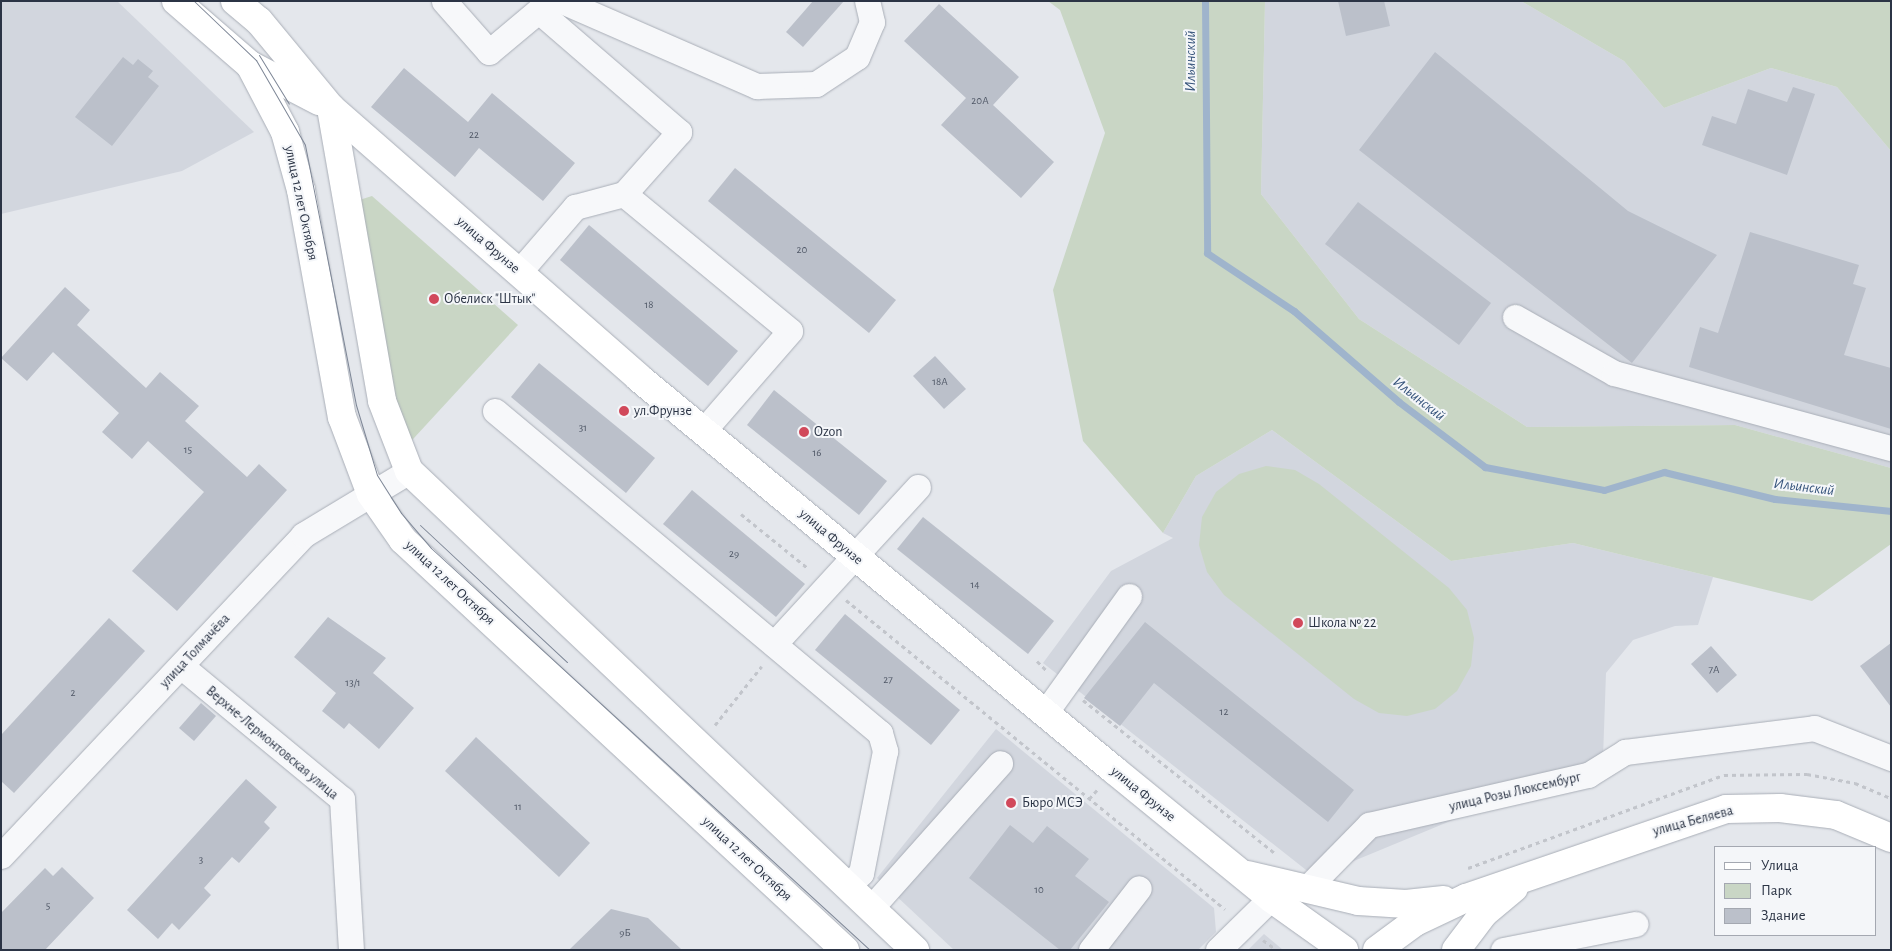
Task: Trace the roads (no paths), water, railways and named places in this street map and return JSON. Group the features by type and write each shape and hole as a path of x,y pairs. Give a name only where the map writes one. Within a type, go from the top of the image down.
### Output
{"main road":[{"name":"улица Фрунзе","path":"176,1 250,65 331,108"},
{"name":"улица Фрунзе","path":"244,4 331,108 703,431 1271,898 1344,950"},
{"name":"улица 12 лет Октября","path":"250,65 286,132 301,190 342,417 372,494 403,540 845,950"},
{"path":"331,108 382,401 409,471 915,950"},
{"name":"улица Беляева","path":"1466,898 1726,809 1780,808 1836,815 1891,838"},
{"path":"1242,874 1306,890 1406,904 1466,898"},
{"path":"1456,950 1484,913 1527,877"},
{"path":"1377,950 1414,922 1466,898"}],"street":[{"path":"444,1 490,52 545,6 679,132 624,194 575,207 519,272"},
{"path":"562,1 757,86 816,84 857,57 872,22 867,1"},
{"path":"624,194 790,331 703,431"},
{"path":"1515,317 1614,373 1891,448"},
{"path":"495,411 880,733 885,751 861,872 847,886"},
{"name":"улица Толмачёва","path":"1,856 303,535 409,471"},
{"path":"776,645 918,487"},
{"path":"1045,713 1129,596"},
{"name":"Верхне-Лермонтовская улица","path":"181,666 342,799 351,950"},
{"name":"улица Розы Люксембург","path":"1306,890 1369,825 1588,774 1625,752 1814,728 1891,758"},
{"path":"871,908 1000,763"},
{"path":"1091,950 1139,888"},
{"path":"1218,950 1271,898"},
{"path":"1503,950 1635,924"}],"waterway":[{"name":"Ильинский","path":"1205,1 1207,253 1294,311 1399,402 1485,467 1604,490 1664,472 1775,499 1891,511"}],"tram line":[{"path":"194,1 256,60 305,145 356,405 377,475 401,513 431,548 870,950"},
{"path":"259,55 289,104"},
{"path":"420,525 567,662"}],"place":[{"name":"Обелиск \"Штык\"","path":"434,299"},
{"name":"ул.Фрунзе","path":"624,411"},
{"name":"Ozon","path":"804,432"},
{"name":"Школа № 22","path":"1298,623"},
{"name":"Бюро МСЭ","path":"1011,803"}]}
